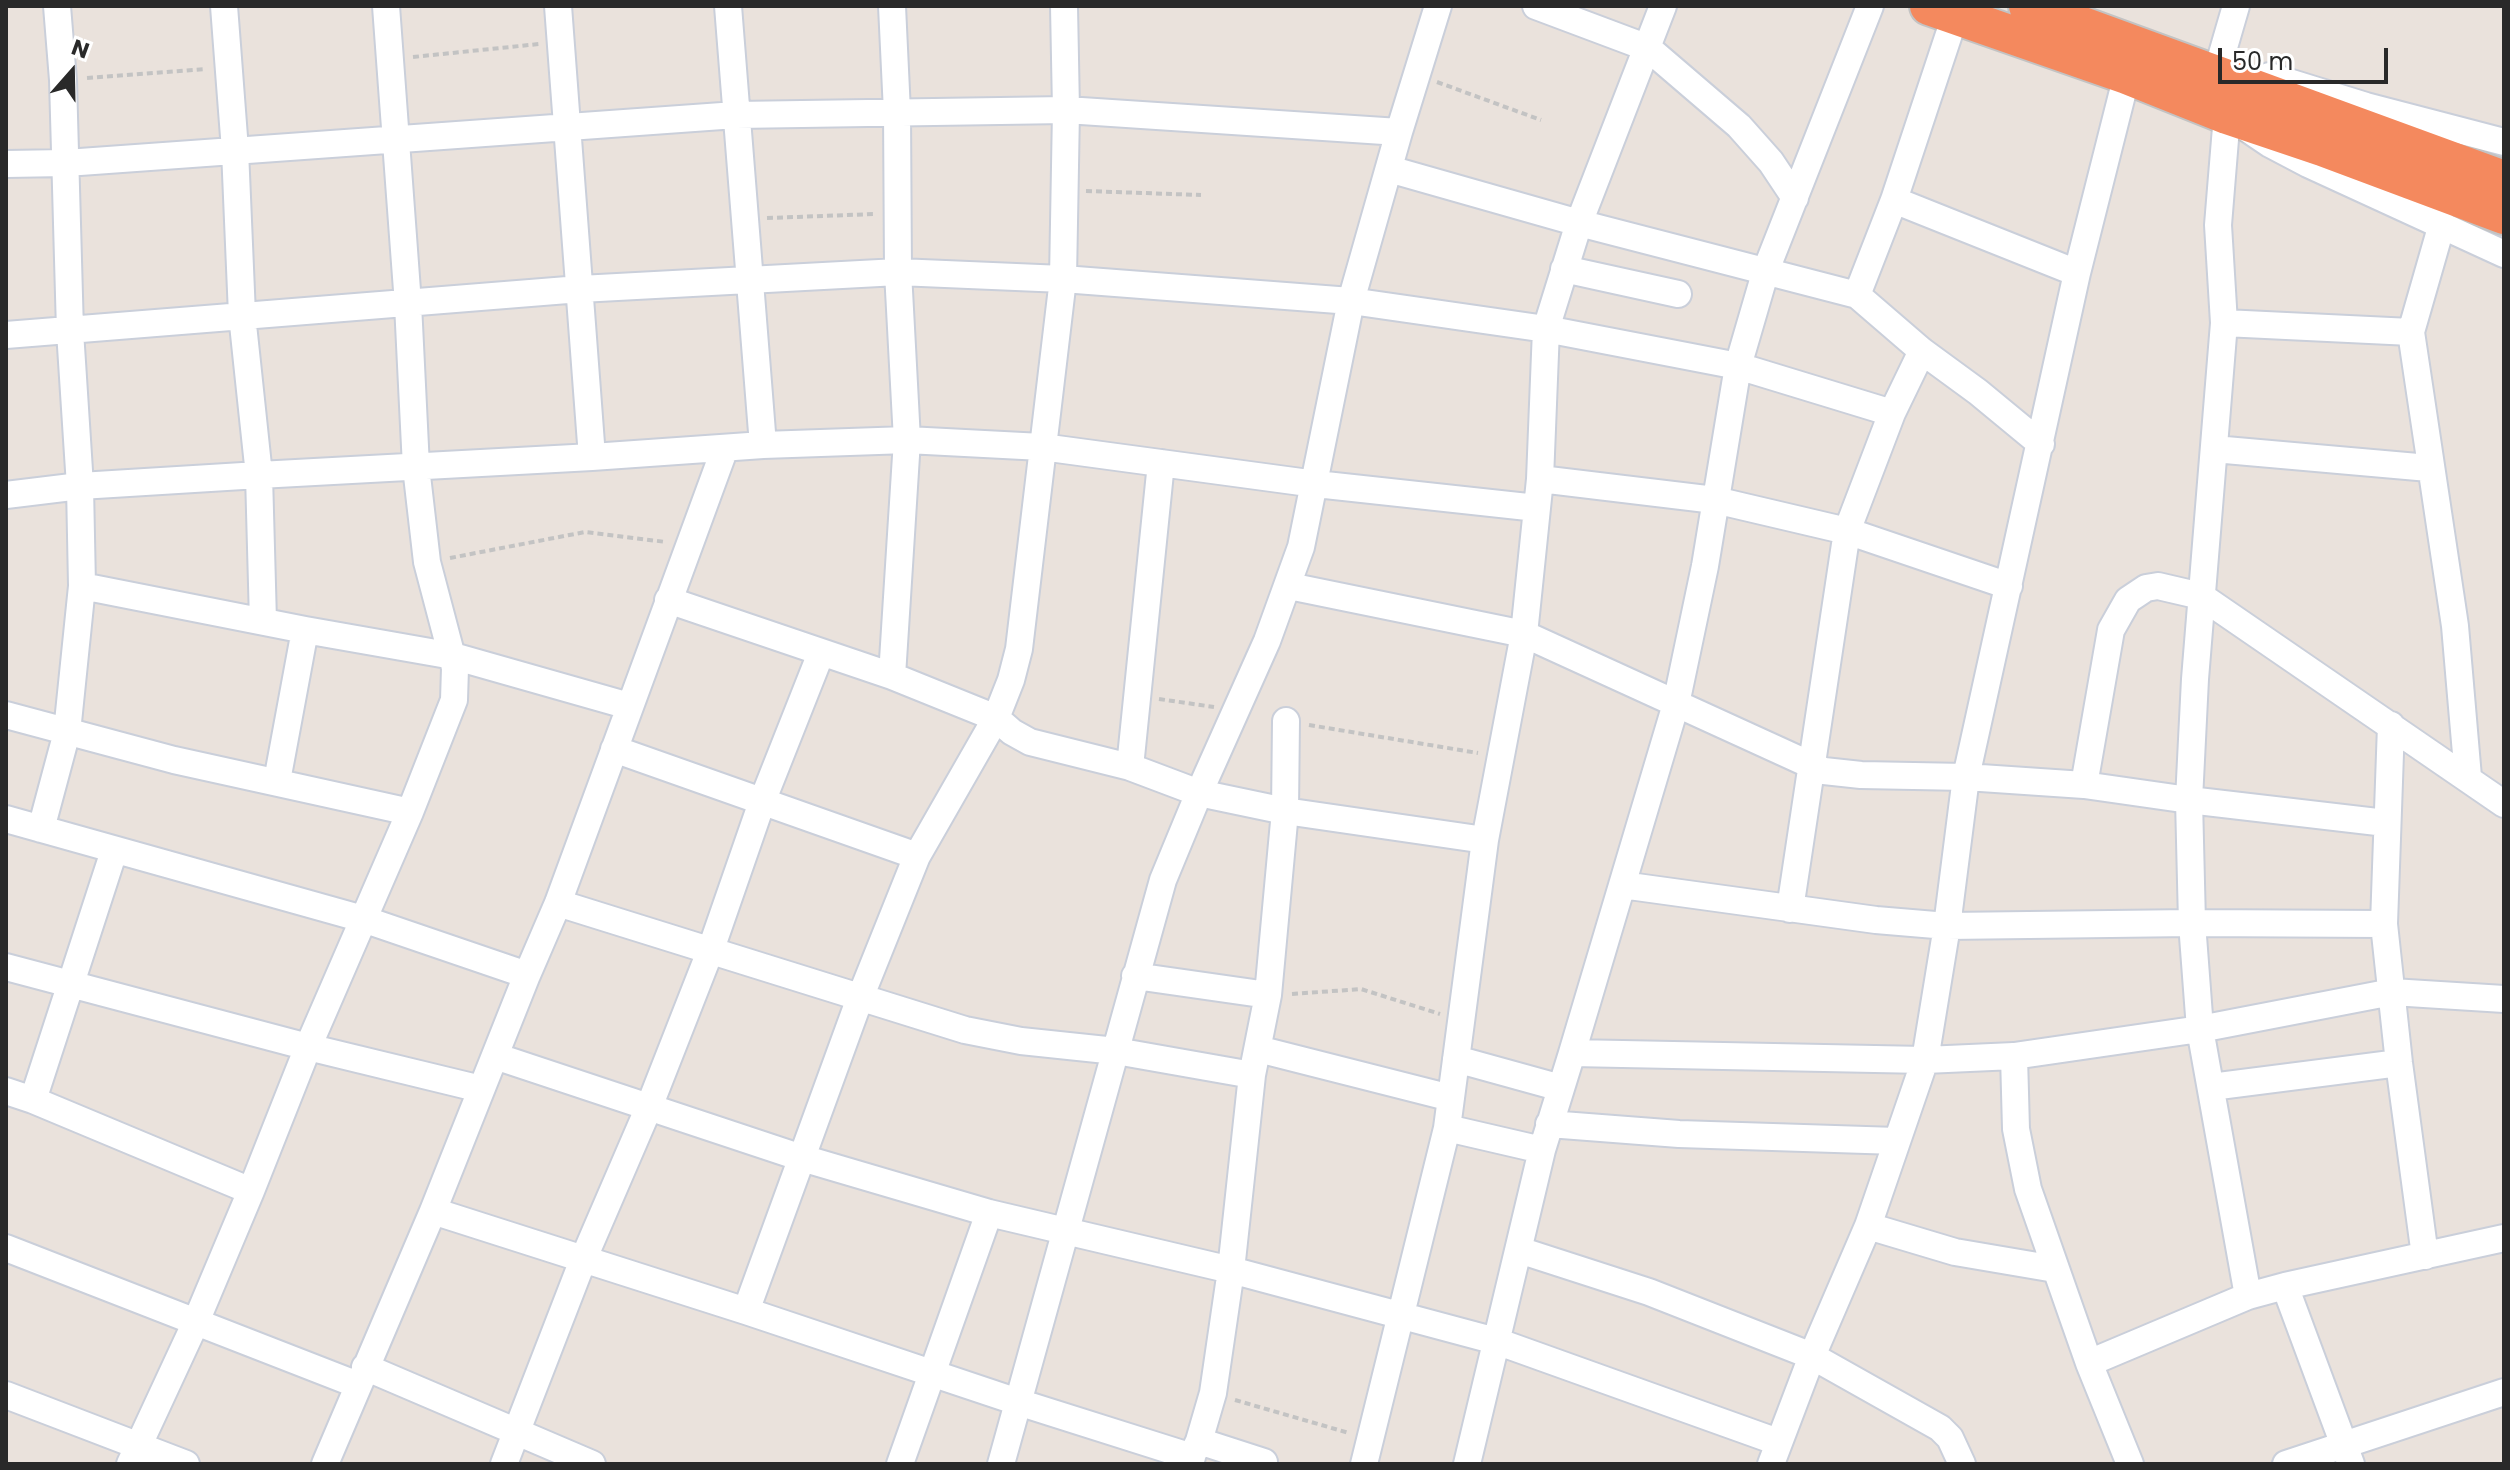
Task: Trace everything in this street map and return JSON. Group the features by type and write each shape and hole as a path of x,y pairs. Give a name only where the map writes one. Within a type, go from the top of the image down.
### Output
{"highway":[{"path":"2028,6 2227,115 2504,215"},
{"path":"1942,11 2134,62 2504,180"}],"street":[{"path":"41,829 67,732 82,586 80,486 70,331 63,80 57,6"},
{"path":"224,6 235,150 242,315 259,475 263,621"},
{"path":"134,1454 195,1324 454,700 457,682 453,656 427,562 416,467 408,304 386,6"},
{"path":"558,6 592,457"},
{"path":"728,6 763,445"},
{"path":"892,6 897,112 898,272 907,440 892,676"},
{"path":"746,1311 860,998 917,856 996,718 1019,649 1063,279 1064,6"},
{"path":"1001,1464 1163,880 1289,586 1316,484 1351,301 1438,6"},
{"path":"1536,6 1648,48 1701,90 1739,126 1771,162 1795,198"},
{"path":"1368,1451 1447,1128 1485,840 1524,634 1540,479 1546,329 1579,223 1663,6"},
{"path":"1467,1464 1549,1124 1676,704 1738,366 1766,270 1870,6"},
{"path":"2220,61 2236,6"},
{"path":"1857,295 1894,200 1942,11"},
{"path":"495,1056 802,1158 989,1213 1231,1270 1496,1341 1774,1453 1868,1226 1925,1060 1947,926 1966,777 2077,273 2134,62 2220,61 2366,106 2504,142"},
{"path":"6,164 66,163 396,141 736,115 1066,110 1399,132"},
{"path":"2248,1296 2200,1029 2192,923 2189,800 2201,596 2224,323 2218,225 2227,115 2270,144 2308,164 2504,254"},
{"path":"1389,169 1579,223 1857,295 1922,351 2041,444"},
{"path":"1894,200 2077,273"},
{"path":"2442,224 2411,332 2455,626 2468,777"},
{"path":"1564,269 1678,294"},
{"path":"6,335 580,289 898,272 1063,279 1351,301 1546,329 1738,366 1892,413"},
{"path":"2224,323 2411,332"},
{"path":"1790,909 1847,531 1892,413 1922,351"},
{"path":"6,495 80,486 259,475 763,445 907,440 1042,447 1316,484 1537,508"},
{"path":"325,1464 433,1211 558,903 725,448"},
{"path":"2214,449 2429,468"},
{"path":"1130,767 1161,463"},
{"path":"1540,479 1715,500 1847,531 2009,586"},
{"path":"82,586 453,656 629,706"},
{"path":"1289,586 1524,634 1824,771 2084,785 2386,823"},
{"path":"2084,785 2107,645 2118,614 2128,600 2146,588 2170,587 2201,596 2504,804"},
{"path":"668,600 892,676 996,718 1030,742 1130,767 1199,793 1285,811 1485,840"},
{"path":"277,781 305,630"},
{"path":"504,1464 583,1260 649,1107 711,949 762,802 821,653"},
{"path":"6,715 174,760 410,812"},
{"path":"1193,1454 1213,1393 1231,1270 1252,1075 1268,995 1285,811 1286,721"},
{"path":"2391,725 2384,924 2425,1256"},
{"path":"614,749 917,856"},
{"path":"6,819 363,919 527,975"},
{"path":"114,851 71,986 14,1098 251,1191"},
{"path":"1622,885 1790,909 1947,926 2384,924"},
{"path":"558,903 860,998 999,1037 1116,1051 1252,1075"},
{"path":"6,967 481,1089"},
{"path":"1135,976 1268,995"},
{"path":"1572,1053 1925,1060 2014,1056 2200,1029 2392,992 2504,999"},
{"path":"1258,1049 1451,1098"},
{"path":"2014,1056 2016,1129 2028,1189 2089,1363 2130,1464"},
{"path":"1456,1059 1561,1088"},
{"path":"2211,1087 2399,1063"},
{"path":"1549,1124 1679,1134 1897,1141"},
{"path":"1447,1128 1542,1150"},
{"path":"433,1211 1018,1402 1193,1454 1264,1462"},
{"path":"900,1464 989,1213"},
{"path":"1868,1226 1955,1252 2055,1269"},
{"path":"2089,1363 2248,1296 2504,1238"},
{"path":"6,1248 195,1324 362,1376 591,1464"},
{"path":"1519,1250 1663,1297 1812,1356 1940,1428 1950,1438 1962,1464"},
{"path":"2285,1286 2348,1454"},
{"path":"2286,1464 2348,1454 2504,1392"},
{"path":"6,1395 134,1454 186,1464"}],"path":[{"path":"390,59 561,43"},
{"path":"63,80 228,67"},
{"path":"1416,75 1541,120"},
{"path":"1063,190 1201,195"},
{"path":"746,219 897,213"},
{"path":"427,562 585,532 688,544"},
{"path":"1286,721 1500,757"},
{"path":"1268,995 1361,989 1461,1021"},
{"path":"1213,1393 1368,1451"}]}
